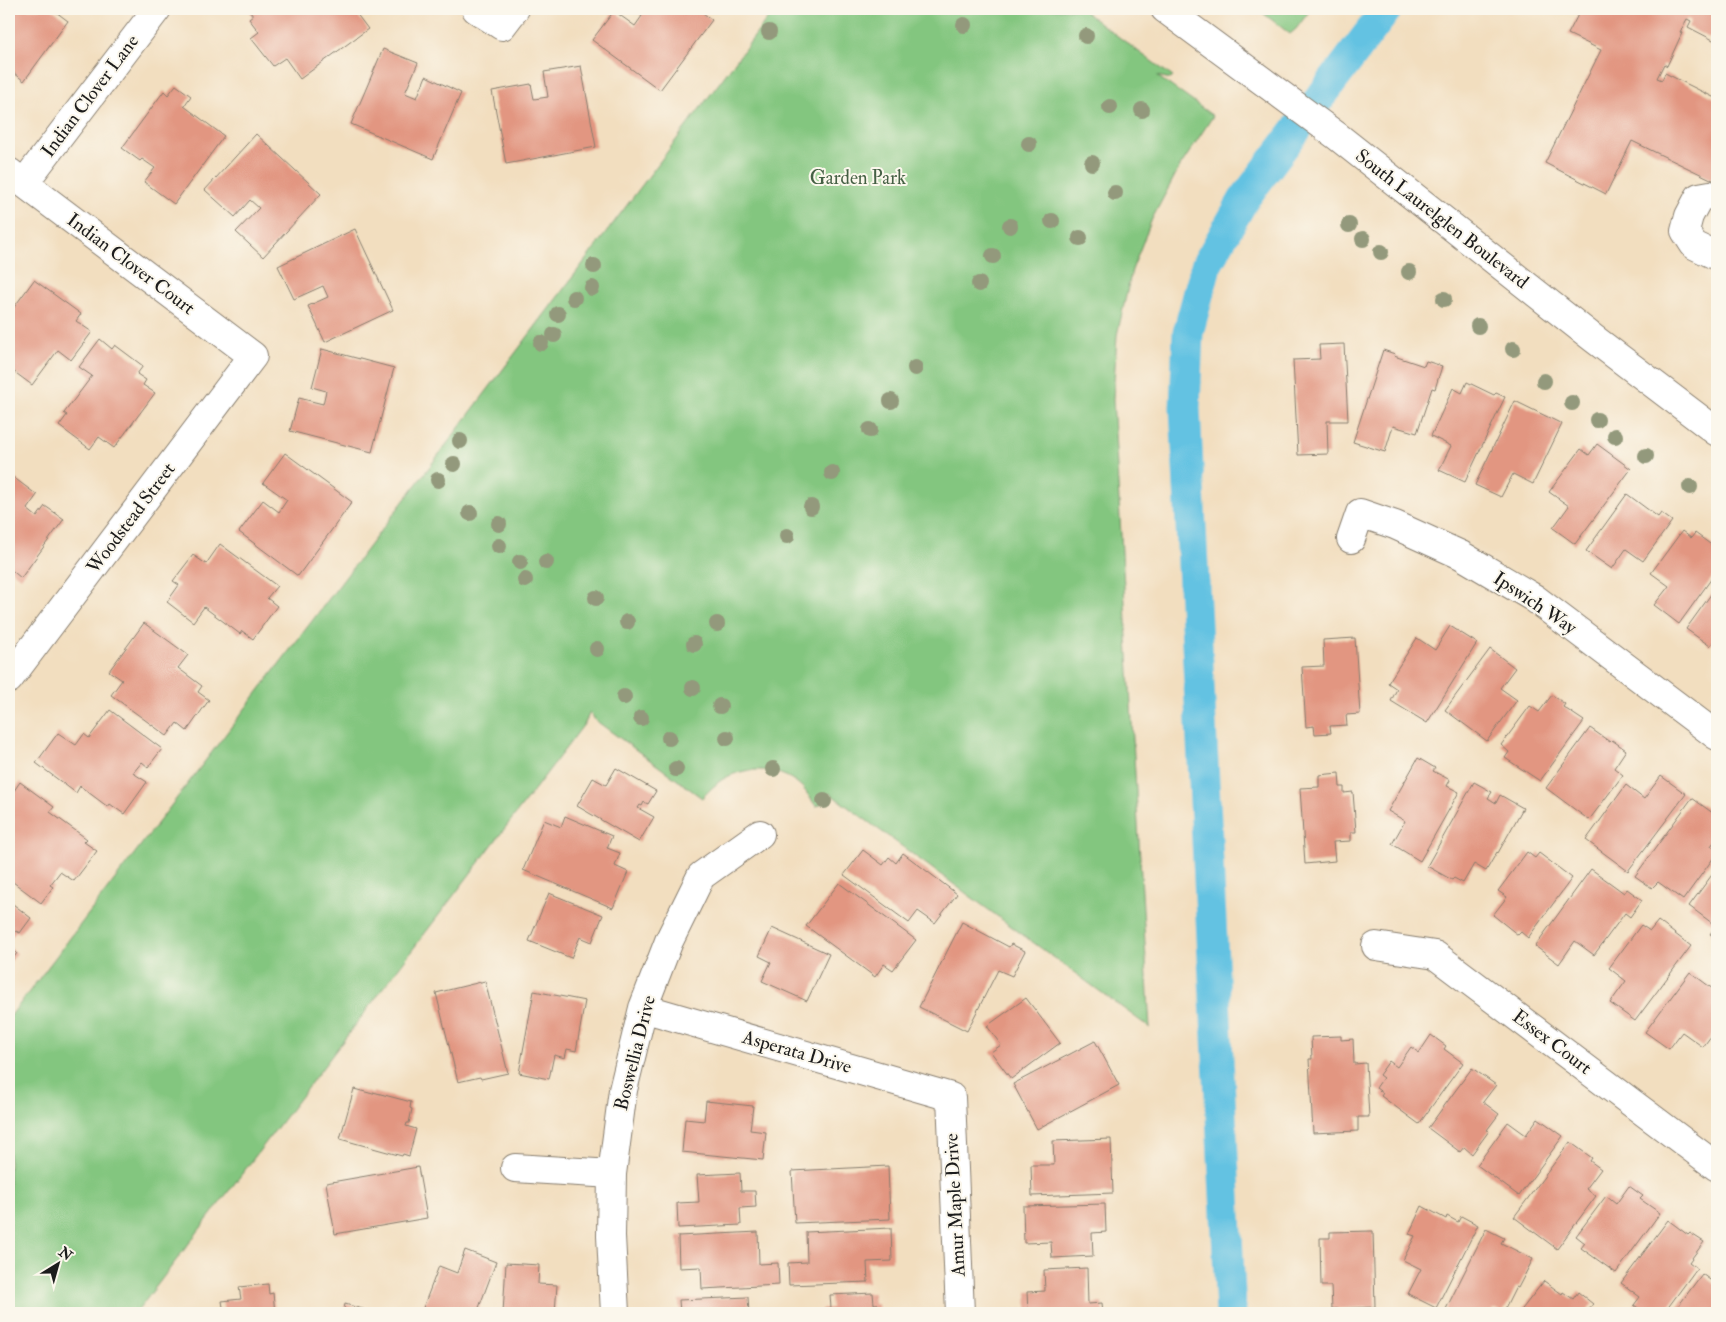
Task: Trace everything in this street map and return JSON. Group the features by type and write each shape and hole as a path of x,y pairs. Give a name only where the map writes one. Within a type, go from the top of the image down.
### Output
{"street":[{"name":"Indian Clover Lane","path":"16,178 157,9"},
{"path":"476,9 509,18"},
{"name":"South Laurelglen Boulevard","path":"1165,9 1337,136 1593,338 1717,432"},
{"name":"Indian Clover Court","path":"16,178 253,356"},
{"path":"1717,196 1710,194 1700,197 1689,216 1685,231 1694,245 1717,256"},
{"name":"Woodstead Street","path":"9,679 253,356"},
{"name":"Ipswich Way","path":"1351,540 1360,513 1394,525 1461,555 1534,598 1717,736"},
{"name":"Boswellia Drive","path":"615,1313 611,1236 612,1174 623,1090 643,1008 669,940 701,876 760,834"},
{"name":"Essex Court","path":"1376,946 1435,955 1717,1167"},
{"name":"Asperata Drive","path":"643,1008 951,1097"},
{"name":"Amur Maple Drive","path":"951,1097 960,1313"},
{"path":"515,1168 612,1174"}],"green space":[{"name":"Garden Park","path":"775,9 1081,9 1173,77 1171,79 1157,76 1213,116 1179,168 1152,219 1132,270 1117,335 1113,399 1150,1028 829,793 820,805 816,806 804,789 786,776 758,770 738,773 725,778 702,798 595,720 590,712 585,723 136,1313 9,1313 9,1018 418,482"},
{"path":"1260,9 1311,9 1290,34"}],"building":[{"path":"9,9 52,9 68,21 24,81 9,69 9,44 13,39 9,36"},
{"path":"248,9 323,9 326,12 331,9 353,9 368,29 300,79 285,58 273,66 251,38 259,32 249,19 253,16"},
{"path":"633,9 698,9 712,20 660,90 592,40 614,11 635,26 642,16"},
{"path":"1581,9 1717,9 1717,42 1688,27 1691,21 1687,19 1667,66 1664,64 1657,78 1662,80 1665,73 1717,99 1717,182 1632,141 1606,194 1545,163 1601,50 1568,34"},
{"path":"383,49 418,63 405,93 417,98 426,76 461,93 433,159 351,124"},
{"path":"581,66 596,147 506,164 492,91 531,84 534,99 548,97 544,72"},
{"path":"176,85 191,96 184,106 224,136 174,204 144,182 155,168 142,159 140,161 122,148 164,91 168,95"},
{"path":"256,134 321,194 263,257 236,232 259,208 250,200 235,217 205,190"},
{"path":"355,229 393,310 325,342 308,306 328,297 323,286 294,299 278,266"},
{"path":"34,280 81,314 76,321 92,332 71,360 58,350 32,385 9,368 9,314"},
{"path":"100,339 112,349 115,345 143,366 137,374 146,380 143,385 155,393 114,448 99,437 90,449 59,426 67,415 64,413 92,376 79,367"},
{"path":"1344,344 1348,421 1327,421 1328,454 1298,455 1293,360 1320,359 1319,345"},
{"path":"322,349 394,368 372,452 290,431 299,398 323,404 326,391 312,387"},
{"path":"1383,350 1395,354 1394,356 1424,366 1426,361 1442,366 1435,389 1432,388 1417,433 1393,426 1385,452 1353,442"},
{"path":"1467,382 1494,395 1496,393 1505,397 1465,482 1439,470 1451,446 1431,436 1453,388 1462,393"},
{"path":"1515,401 1562,424 1533,484 1513,474 1501,497 1475,485"},
{"path":"1597,444 1631,469 1575,544 1553,528 1569,506 1549,492 1581,449 1589,455"},
{"path":"285,453 352,502 298,576 239,532 263,500 279,512 287,500 263,483"},
{"path":"9,474 37,495 27,509 37,517 45,506 64,519 21,578 9,568"},
{"path":"1627,494 1658,517 1661,513 1672,521 1643,561 1626,549 1612,569 1586,551"},
{"path":"1682,531 1691,538 1695,533 1717,549 1717,571 1679,624 1654,605 1669,586 1651,573"},
{"path":"220,544 277,586 267,598 277,606 253,639 242,631 240,634 204,607 193,622 167,602 179,585 173,581 193,555 206,564"},
{"path":"1717,586 1717,645 1713,642 1710,646 1686,629"},
{"path":"144,623 188,655 178,668 202,686 198,692 209,700 187,731 177,723 167,736 111,695 122,680 109,671"},
{"path":"1450,626 1477,643 1427,723 1391,701 1397,689 1388,683 1417,638 1435,650"},
{"path":"1355,638 1360,714 1346,715 1347,725 1330,726 1331,733 1315,734 1314,726 1306,727 1302,667 1324,666 1323,640"},
{"path":"1490,649 1515,668 1500,688 1517,700 1487,741 1445,710"},
{"path":"1552,695 1565,704 1563,707 1584,721 1540,781 1505,758 1509,752 1501,745 1530,706 1539,712"},
{"path":"110,710 162,749 148,767 142,762 133,773 147,782 124,814 110,804 108,807 80,786 76,793 36,763 58,733 76,745 84,734 89,738"},
{"path":"1590,728 1610,742 1612,740 1626,750 1614,768 1623,775 1589,820 1546,788"},
{"path":"1418,758 1435,768 1433,771 1450,780 1447,786 1459,792 1420,861 1392,844 1405,821 1388,811"},
{"path":"616,768 656,791 648,804 644,802 638,808 654,817 639,842 577,806 593,778 606,785"},
{"path":"1339,773 1340,787 1344,787 1344,793 1353,792 1356,832 1351,832 1351,841 1333,842 1335,861 1305,864 1300,788 1319,787 1319,775"},
{"path":"1661,776 1686,794 1628,871 1586,840 1626,785 1644,799"},
{"path":"20,782 54,807 50,812 87,839 84,842 97,851 74,881 60,872 50,885 53,887 41,903 9,879 9,828 14,821 9,817 9,798"},
{"path":"1474,782 1492,792 1488,798 1496,803 1500,795 1523,808 1486,871 1474,864 1463,883 1454,878 1452,880 1427,866"},
{"path":"1692,798 1717,816 1713,821 1717,824 1717,838 1711,846 1717,850 1717,853 1683,900 1658,882 1652,888 1635,876"},
{"path":"565,816 612,836 607,848 620,853 615,866 628,872 613,908 523,870 544,820 561,827"},
{"path":"863,850 883,865 889,857 896,863 903,853 957,894 935,923 918,911 909,923 844,875"},
{"path":"1527,852 1535,858 1539,853 1572,878 1528,938 1521,932 1518,935 1493,915 1507,897 1498,891"},
{"path":"1717,868 1717,939 1710,934 1716,926 1689,906"},
{"path":"1591,869 1624,893 1627,889 1642,900 1630,917 1625,913 1594,955 1575,941 1559,964 1535,946"},
{"path":"839,883 916,940 893,970 884,964 875,977 806,926"},
{"path":"549,893 603,915 592,942 580,937 571,958 529,941"},
{"path":"9,901 31,918 20,933 16,931 9,941"},
{"path":"1658,921 1691,946 1635,1021 1610,1003 1626,981 1609,968 1641,925 1650,931"},
{"path":"962,922 1009,947 1011,944 1025,951 1012,976 998,970 967,1031 919,1007"},
{"path":"772,928 829,954 807,1001 762,981 771,962 759,956"},
{"path":"9,947 17,953 9,964"},
{"path":"1690,972 1717,992 1717,1028 1703,1047 1682,1032 1669,1049 1645,1032"},
{"path":"485,981 508,1073 458,1082 436,993"},
{"path":"534,991 585,1001 576,1051 567,1049 565,1058 554,1055 549,1079 519,1073"},
{"path":"1026,998 1060,1043 1011,1079 991,1052 1001,1045 987,1026"},
{"path":"1431,1035 1446,1046 1444,1049 1463,1063 1419,1124 1381,1096 1383,1093 1376,1088 1383,1078 1379,1075 1389,1061 1397,1067 1411,1047 1419,1053"},
{"path":"1341,1036 1341,1040 1353,1039 1354,1064 1366,1063 1369,1117 1358,1117 1358,1131 1313,1133 1309,1059 1312,1059 1311,1037"},
{"path":"1095,1041 1119,1085 1037,1129 1013,1084"},
{"path":"1472,1068 1496,1085 1483,1102 1499,1114 1472,1154 1464,1147 1460,1152 1428,1128"},
{"path":"354,1089 411,1102 410,1108 412,1109 409,1123 406,1126 416,1129 409,1156 403,1154 402,1156 340,1139"},
{"path":"706,1101 753,1106 750,1130 766,1132 763,1160 682,1152 685,1119 704,1121"},
{"path":"1538,1118 1563,1136 1519,1196 1477,1165 1508,1122 1526,1135"},
{"path":"1111,1139 1113,1193 1032,1196 1031,1165 1054,1165 1053,1141"},
{"path":"1570,1142 1592,1158 1590,1161 1601,1169 1586,1189 1596,1196 1557,1249 1514,1217"},
{"path":"888,1166 890,1219 795,1223 792,1171"},
{"path":"418,1167 427,1218 335,1234 326,1183"},
{"path":"740,1173 741,1191 755,1191 756,1207 740,1208 741,1225 678,1228 677,1203 699,1202 697,1175"},
{"path":"1629,1186 1643,1196 1640,1199 1660,1213 1616,1273 1581,1248 1585,1243 1576,1236 1606,1196 1616,1204"},
{"path":"1105,1204 1106,1232 1092,1233 1093,1256 1052,1258 1051,1242 1024,1243 1023,1206"},
{"path":"1422,1206 1446,1219 1447,1216 1458,1222 1461,1216 1478,1225 1436,1308 1408,1294 1421,1269 1403,1260 1415,1236 1409,1234"},
{"path":"1668,1220 1688,1235 1690,1233 1704,1242 1689,1262 1697,1268 1664,1313 1645,1313 1634,1305 1640,1297 1621,1283"},
{"path":"891,1228 892,1261 867,1262 868,1282 789,1285 788,1263 807,1262 806,1232"},
{"path":"1486,1229 1504,1238 1501,1243 1533,1259 1503,1313 1494,1309 1492,1313 1449,1313 1445,1311"},
{"path":"1373,1231 1375,1307 1332,1309 1331,1286 1321,1286 1320,1238 1330,1238 1330,1232"},
{"path":"758,1232 759,1264 778,1263 779,1285 702,1289 701,1267 679,1268 678,1236"},
{"path":"465,1250 496,1262 477,1313 421,1313 439,1266 457,1273"},
{"path":"506,1263 539,1265 538,1284 557,1285 555,1313 503,1313"},
{"path":"1087,1268 1088,1304 1102,1303 1103,1313 1028,1313 1027,1292 1045,1291 1044,1270"},
{"path":"1702,1274 1717,1285 1717,1313 1673,1313"},
{"path":"1544,1281 1562,1294 1563,1292 1573,1299 1578,1292 1593,1304 1586,1313 1519,1313"},
{"path":"268,1284 269,1294 273,1293 275,1313 224,1313 222,1301 241,1299 239,1287"},
{"path":"873,1293 874,1304 878,1304 879,1312 891,1311 891,1313 821,1313 821,1309 831,1308 830,1295"},
{"path":"748,1297 749,1313 680,1313 679,1300"},
{"path":"345,1304 366,1310 365,1313 343,1313"}],"waterway":[{"path":"1231,1313 1185,408 1188,333 1206,266 1244,199 1387,9"}]}
